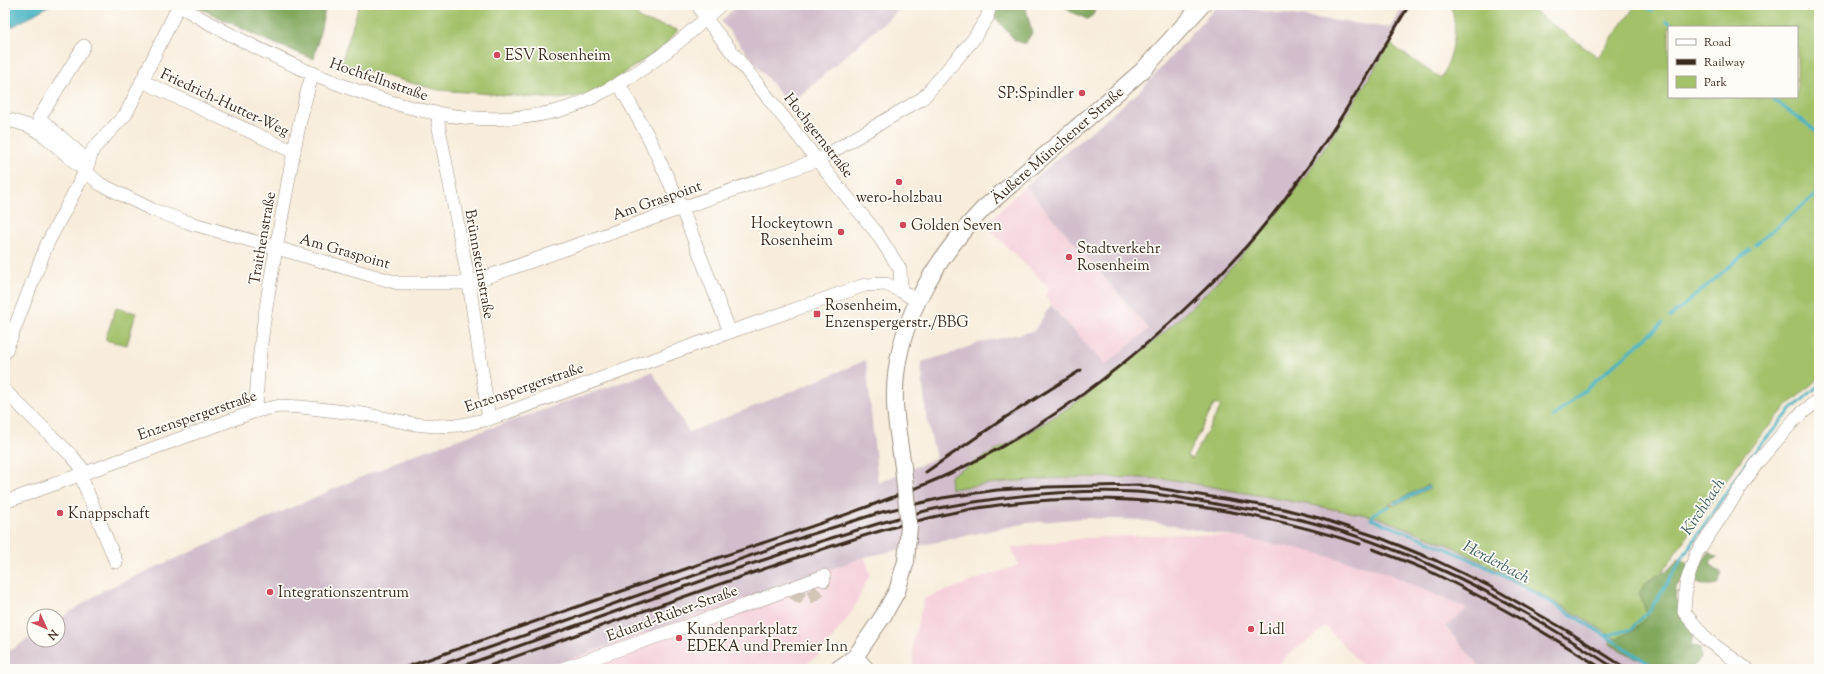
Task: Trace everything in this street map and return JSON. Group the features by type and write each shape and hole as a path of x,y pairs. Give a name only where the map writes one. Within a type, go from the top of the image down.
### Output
{"main road":[{"name":"Äußere Münchener Straße","path":"855,657 883,616 897,591 906,561 909,526 895,403 896,375 902,341 917,301 929,277 946,252 978,214 1143,70 1202,5"},
{"path":"838,669 855,657 866,669"}],"street":[{"name":"Hochfellnstraße","path":"179,5 236,37 313,73 392,104 439,115 498,118 537,115 575,106 619,84 683,40 720,5"},
{"path":"5,352 47,244 87,167 93,149 126,114 179,5"},
{"name":"Hochgernstraße","path":"698,5 706,19 876,232 900,269 901,291"},
{"name":"Am Graspoint","path":"87,167 100,184 153,210 187,222 276,249 398,283 469,283 818,160 923,98 972,41 987,18 990,5"},
{"path":"84,46 39,118 87,167"},
{"name":"Traithenstraße","path":"256,411 256,395 266,310 276,249 294,152 313,73"},
{"name":"Friedrich-Hutter-Weg","path":"142,81 294,152"},
{"path":"619,84 648,136 682,209 730,332"},
{"name":"Brünnsteinstraße","path":"439,115 438,123 469,283 489,418"},
{"path":"5,124 10,120 29,126 87,167"},
{"name":"Enzenspergerstraße","path":"5,502 256,411 280,406 301,407 364,414 414,424 436,426 461,425 489,418 865,285 886,284 917,301"},
{"path":"5,391 72,456 83,473 116,562"},
{"path":"1742,666 1707,640 1684,612 1686,584 1696,554 1756,463 1796,418 1819,399"},
{"name":"Eduard-Rüber-Straße","path":"566,668 790,590 824,576 824,580"}],"shaded area":[{"path":"738,5 897,5 900,9 789,105 721,21"},
{"path":"1218,5 1390,28 1404,5 1413,5 1343,120 1296,189 1257,238 1218,281 1169,328 1129,363 1089,393 951,489 995,483 1047,479 1141,477 1174,480 1377,517 1445,543 1496,569 1578,615 1663,669 1482,669 1445,627 1467,609 1380,570 1301,549 1141,520 1086,518 1027,523 865,557 542,669 5,669 5,654 26,640 26,648 66,648 66,615 104,590 407,457 652,372 689,432 866,360 878,483 936,458 926,415 921,362 953,353 978,343 1034,331 1051,305 1105,365 1149,329 1025,186 1140,91"},
{"path":"1025,186 1149,329 1104,366 1045,296 1049,288 985,225"},
{"path":"1180,534 1274,539 1378,568 1468,608 1445,628 1482,669 1365,669 1325,626 1315,636 1294,650 1273,669 913,669 913,639 925,598 1018,565 1012,548 1085,538"},
{"path":"865,557 870,574 852,612 820,654 799,669 542,669"}],"green space":[{"path":"194,5 326,5 314,59 261,38"},
{"name":"ESV Rosenheim","path":"359,5 626,5 642,20 678,30 664,46 594,94 559,99 438,90 341,64"},
{"path":"992,5 1025,5 1032,33 1025,44 1015,40 992,14"},
{"path":"1062,5 1097,5 1093,15 1087,19 1071,12"},
{"path":"1450,5 1525,5 1598,57 1636,5 1819,5 1819,378 1786,407 1744,455 1644,598 1690,637 1666,669 1663,669 1578,615 1496,569 1445,543 1377,517 1174,480 1146,478 1062,478 1006,482 951,489 950,476 1022,436 1074,404 1147,347 1226,272 1274,218 1309,172 1390,44 1441,79 1451,52 1454,24","holes":["1215,403 1221,406 1192,459 1187,456","1428,485 1430,488 1395,505 1389,504"]},
{"path":"116,308 136,313 127,345 105,340"},
{"path":"1709,552 1717,557 1710,562 1712,567 1722,573 1717,584 1701,584 1685,577 1676,587 1675,599 1690,608 1696,618 1691,645 1700,648 1701,659 1689,669 1676,669 1674,665 1666,666 1650,663 1611,645 1609,641 1626,634 1640,625 1648,616 1639,593 1648,581 1669,569 1678,559 1687,562 1694,574"}],"water":[{"path":"5,5 50,5 5,31"}],"waterway":[{"path":"1644,5 1652,11"},
{"path":"1667,21 1674,26"},
{"path":"1771,98 1819,133"},
{"path":"1756,244 1819,192"},
{"path":"1670,317 1750,249"},
{"path":"1553,417 1663,323"},
{"name":"Kirchbach","path":"1606,636 1631,629 1651,609 1688,549 1750,457 1791,410 1819,385"},
{"path":"1395,503 1428,487"},
{"name":"Herderbach","path":"1389,506 1374,514 1371,519 1419,537 1481,564 1558,606 1657,669"}],"tunnel":[{"path":"792,592 804,599 808,598 822,588 824,580"}],"railway":[{"path":"401,669 880,502 940,478 975,461 1041,423 1104,378 1163,329 1200,295 1248,244 1278,208 1318,152 1356,94 1409,5"},
{"path":"926,472 1006,417 1081,370"},
{"path":"429,669 806,536 882,512 942,498 997,490 1048,487 1139,485 1284,509 1319,518 1378,537 1437,561 1489,586 1566,630 1627,669"},
{"path":"454,669 721,574 906,516 939,508 1012,497 1037,494 1111,491 1157,494 1269,513 1332,528 1362,538 1457,577 1549,627 1616,669"},
{"path":"480,669 819,550 909,523 999,505 1090,499 1181,505 1227,511 1272,520 1360,544"},
{"path":"1373,549 1426,570 1477,595 1541,631 1603,669"}],"place":[{"name":"ESV Rosenheim","path":"497,55"},
{"name":"SP:Spindler","path":"1082,93"},
{"name":"wero-holzbau","path":"899,182"},
{"name":"Golden Seven","path":"903,225"},
{"name":"Hockeytown Rosenheim","path":"841,232"},
{"name":"Stadtverkehr Rosenheim","path":"1069,257"},
{"name":"Rosenheim, Enzenspergerstr./BBG","path":"817,314"},
{"name":"Knappschaft","path":"60,513"},
{"name":"Integrationszentrum","path":"270,592"},
{"name":"Lidl","path":"1251,629"},
{"name":"Kundenparkplatz EDEKA und Premier Inn","path":"679,638"}]}
